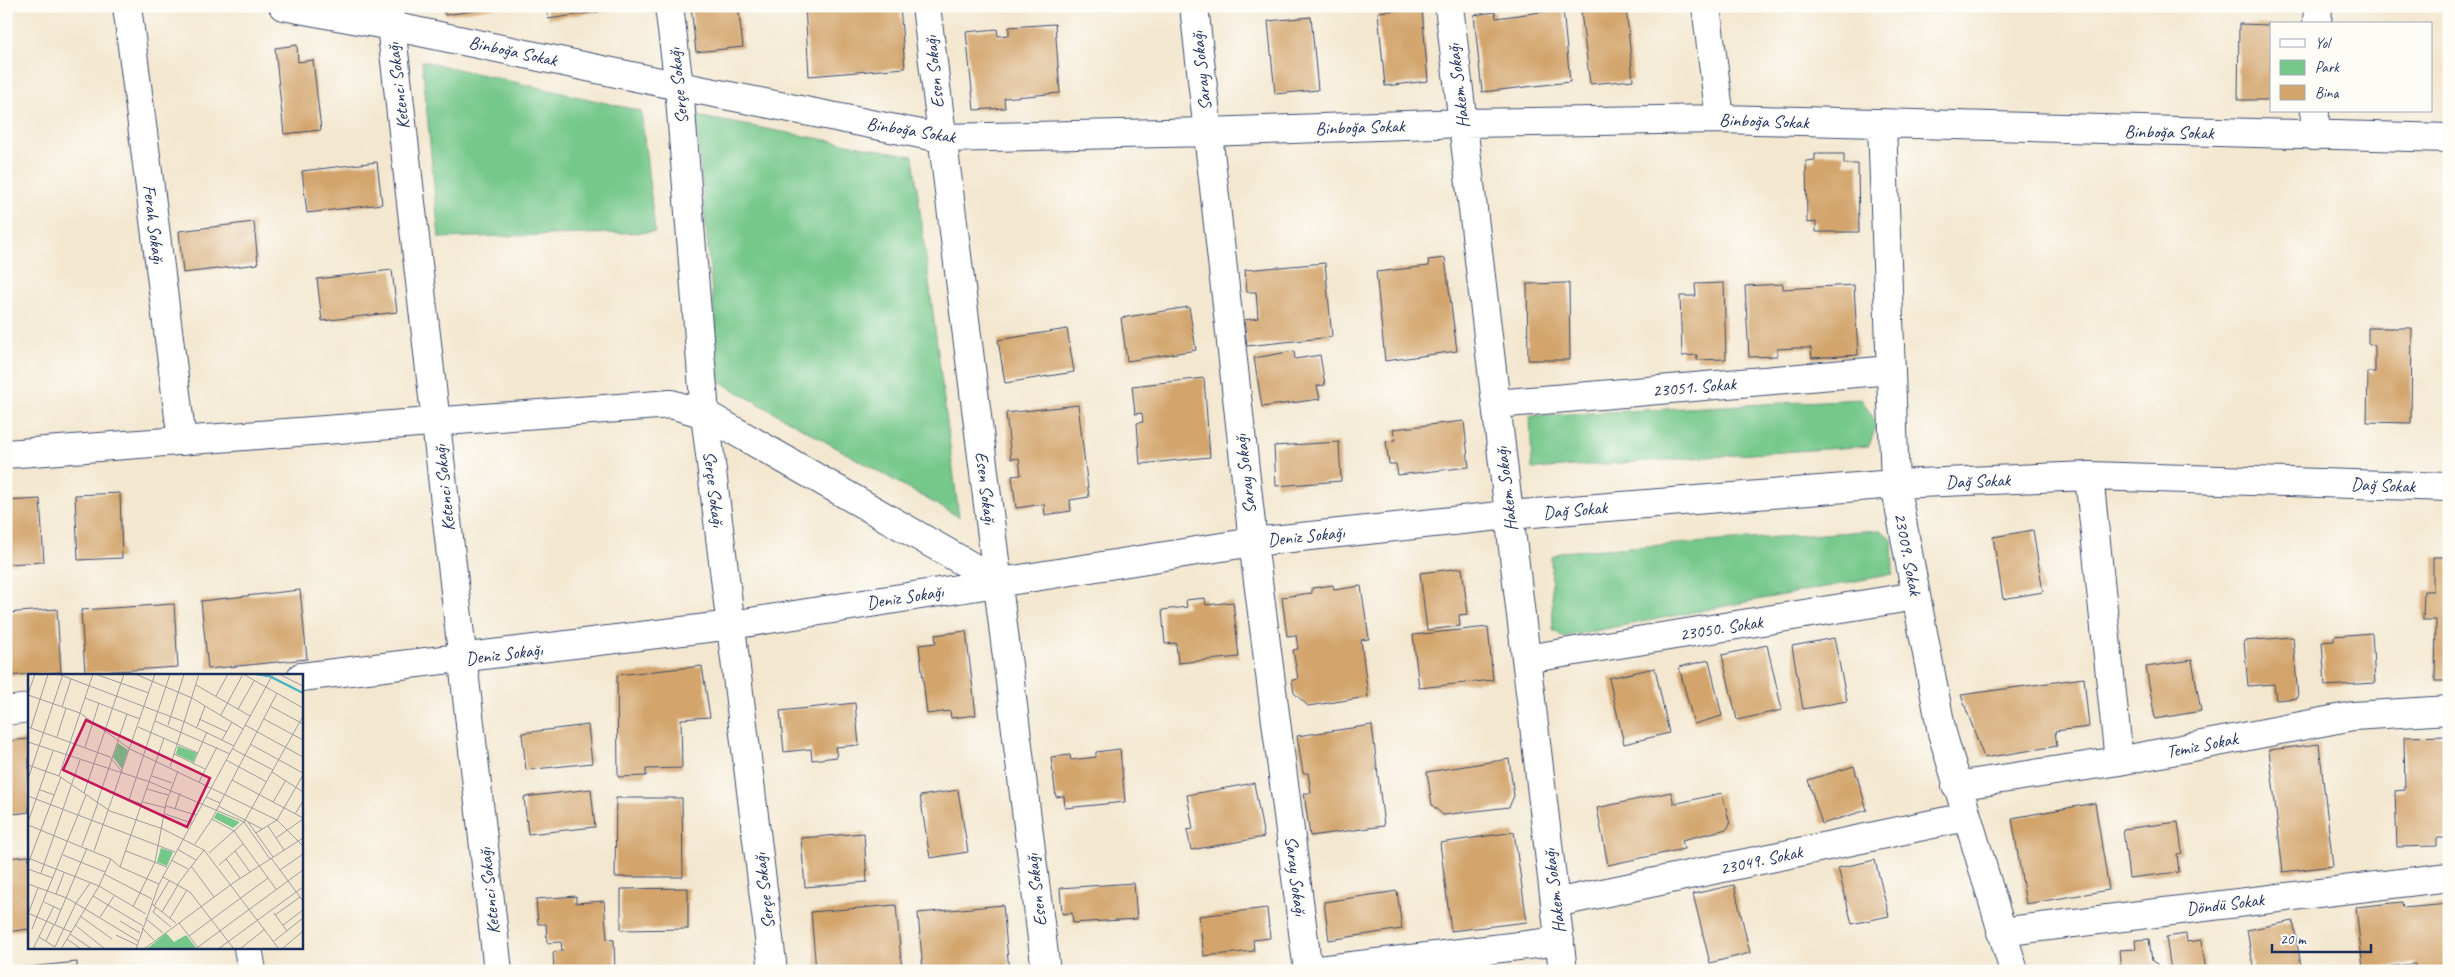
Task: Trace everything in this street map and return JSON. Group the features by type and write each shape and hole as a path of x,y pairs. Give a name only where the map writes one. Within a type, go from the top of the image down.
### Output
{"street":[{"name":"Ferah Sokağı","path":"127,6 182,441"},
{"name":"Binboğa Sokak","path":"283,6 390,16 678,86 941,138 1208,132 1462,123 1720,119 1882,124 2315,123 2449,138"},
{"name":"Serçe Sokağı","path":"669,6 678,86 705,414 773,971"},
{"name":"Esen Sokağı","path":"926,6 1046,971"},
{"name":"Saray Sokağı","path":"1194,6 1253,542 1309,971"},
{"name":"Hakem Sokağı","path":"1449,6 1563,971"},
{"path":"1706,6 1720,119"},
{"path":"2317,22 2318,6"},
{"name":"Ketenci Sokağı","path":"390,16 498,971"},
{"name":"23009. Sokak","path":"1882,124 1895,484 1942,733 1956,786 2014,971"},
{"name":"23051. Sokak","path":"1496,404 1891,370"},
{"path":"6,454 671,404 705,414 998,582"},
{"path":"2089,476 2119,761"},
{"name":"Dağ Sokak","path":"1509,515 1895,484 2089,476 2449,487"},
{"name":"Deniz Sokağı","path":"302,678 732,625 1253,542 1509,515"},
{"name":"23050. Sokak","path":"1526,659 1916,596"},
{"path":"6,711 28,708"},
{"name":"Temiz Sokak","path":"1956,786 2119,761 2353,716 2449,710"},
{"name":"23049. Sokak","path":"1555,903 1966,817"},
{"name":"Döndü Sokak","path":"2001,932 2449,877"},
{"path":"1309,971 1560,941"},
{"path":"248,950 252,971"}],"green space":[{"path":"422,61 641,111 655,232 439,238"},
{"path":"696,116 913,156 959,517 720,382"},
{"path":"1861,399 1877,424 1869,446 1532,469 1530,416"},
{"path":"1880,530 1892,539 1893,574 1563,637 1553,630 1551,558 1560,552"}],"building":[{"path":"443,6 501,6 501,7 445,15"},
{"path":"546,6 630,6 630,7 548,19"},
{"path":"691,6 738,6 743,47 696,52"},
{"path":"805,6 900,6 905,68 809,76"},
{"path":"1626,6 1633,80 1590,84 1581,12"},
{"path":"1422,8 1428,81 1385,86 1378,12"},
{"path":"1563,9 1570,82 1482,92 1474,15 1495,12 1496,18"},
{"path":"1311,17 1318,90 1275,94 1268,21"},
{"path":"1055,24 1060,93 1004,98 1005,108 974,110 966,32 997,29 998,36 1009,35 1009,27"},
{"path":"2239,24 2270,25 2270,100 2238,100"},
{"path":"2447,26 2449,26 2449,50 2446,50"},
{"path":"297,45 298,62 313,60 321,130 284,134 275,48"},
{"path":"1815,154 1844,154 1844,164 1858,164 1859,232 1816,232 1816,222 1807,223 1806,161 1815,160"},
{"path":"377,162 382,204 307,213 302,171"},
{"path":"254,222 258,264 183,273 179,231"},
{"path":"1445,258 1457,351 1385,361 1376,272 1429,266 1428,260"},
{"path":"1325,263 1332,337 1247,346 1244,320 1258,318 1256,292 1247,292 1245,270"},
{"path":"392,270 397,312 322,321 317,279"},
{"path":"1569,283 1570,360 1528,360 1527,284"},
{"path":"1724,283 1726,359 1697,360 1697,355 1682,356 1680,296 1696,296 1695,284"},
{"path":"1783,284 1783,289 1854,285 1858,355 1812,358 1811,348 1794,348 1777,349 1777,356 1749,357 1745,286"},
{"path":"1189,307 1196,350 1127,361 1121,318"},
{"path":"2368,328 2412,328 2411,423 2367,422 2368,372 2375,372 2375,346 2368,343"},
{"path":"1067,329 1074,372 1005,383 998,340"},
{"path":"1294,351 1295,359 1320,355 1325,385 1317,386 1320,399 1262,407 1254,358"},
{"path":"1204,378 1210,457 1140,464 1137,423 1143,422 1142,413 1135,414 1132,386"},
{"path":"1078,405 1089,497 1070,500 1071,511 1045,515 1044,504 1016,508 1012,476 1021,475 1019,458 1011,459 1006,413"},
{"path":"1464,421 1469,467 1398,475 1396,464 1389,464 1386,441 1395,440 1393,429"},
{"path":"1339,442 1341,481 1276,486 1274,446"},
{"path":"120,493 122,558 78,560 75,495"},
{"path":"40,499 44,562 6,564 6,501"},
{"path":"2033,530 2043,592 2003,599 1993,537"},
{"path":"2433,557 2449,557 2449,681 2435,681 2436,620 2423,620 2424,591 2433,591"},
{"path":"1462,568 1468,614 1459,615 1460,626 1427,630 1420,573"},
{"path":"1333,585 1334,590 1361,586 1369,639 1361,640 1368,697 1308,706 1294,693 1292,680 1298,679 1293,650 1298,649 1296,635 1287,636 1282,597 1312,593 1312,588"},
{"path":"300,590 307,659 208,669 201,601"},
{"path":"1205,598 1206,605 1233,602 1239,657 1178,663 1176,643 1165,644 1162,610 1187,607 1186,600"},
{"path":"174,604 178,667 85,673 81,610"},
{"path":"57,609 61,672 6,676 6,613"},
{"path":"1488,627 1493,680 1419,688 1413,635"},
{"path":"966,631 976,715 951,718 950,711 927,714 919,645 936,643 935,635"},
{"path":"2372,633 2375,683 2325,686 2322,642 2334,641 2334,636"},
{"path":"2293,637 2298,698 2276,700 2274,684 2248,686 2244,641"},
{"path":"1834,638 1847,701 1803,709 1792,646"},
{"path":"1767,645 1782,710 1737,720 1722,655"},
{"path":"1709,660 1722,716 1694,724 1679,667"},
{"path":"2192,660 2201,711 2155,719 2146,667"},
{"path":"702,666 710,717 681,719 682,768 646,769 646,776 618,777 617,675"},
{"path":"1655,668 1669,733 1624,744 1609,678"},
{"path":"2084,678 2089,727 2055,731 2057,746 1984,758 1961,695"},
{"path":"855,703 859,745 835,747 837,757 812,760 811,749 784,752 780,711"},
{"path":"588,725 592,763 526,770 522,733"},
{"path":"1372,725 1384,826 1310,836 1304,793 1311,793 1308,773 1303,773 1297,736"},
{"path":"2449,736 2449,838 2437,838 2437,846 2397,847 2395,791 2405,790 2404,737"},
{"path":"28,739 28,812 6,815 6,741"},
{"path":"2319,744 2333,866 2283,872 2269,750"},
{"path":"1120,749 1125,802 1065,808 1064,796 1056,797 1051,757 1070,755 1071,760 1096,757 1096,752"},
{"path":"1509,759 1514,796 1509,807 1443,815 1432,805 1427,772"},
{"path":"1854,766 1867,810 1822,824 1808,780"},
{"path":"1254,783 1264,837 1191,850 1187,830 1193,829 1187,795"},
{"path":"591,789 595,827 528,834 524,797"},
{"path":"958,790 968,852 930,858 920,796"},
{"path":"1671,792 1674,804 1722,793 1730,824 1727,829 1682,840 1684,849 1608,865 1597,808"},
{"path":"616,798 682,798 683,877 615,877"},
{"path":"2095,803 2109,890 2026,904 2012,818"},
{"path":"2178,822 2182,853 2177,854 2179,872 2129,878 2123,829"},
{"path":"1514,832 1527,922 1451,931 1440,843"},
{"path":"864,833 867,882 805,887 801,838"},
{"path":"28,856 28,929 6,932 6,858"},
{"path":"1875,860 1889,916 1852,924 1838,868"},
{"path":"1134,883 1137,919 1073,923 1072,913 1062,914 1060,888"},
{"path":"1734,885 1750,953 1710,963 1693,894"},
{"path":"688,888 688,929 621,930 621,889"},
{"path":"1397,891 1402,929 1329,940 1324,902"},
{"path":"576,896 576,903 604,901 607,939 614,940 615,971 554,971 553,952 562,951 561,942 547,943 546,924 538,924 536,899"},
{"path":"2402,902 2403,908 2449,904 2449,971 2416,971 2415,964 2363,969 2356,907"},
{"path":"896,905 902,971 816,971 811,912"},
{"path":"1003,905 1009,971 923,971 918,913"},
{"path":"1267,908 1270,938 1253,940 1254,951 1204,956 1199,916"},
{"path":"2293,921 2302,971 2254,971 2247,930"},
{"path":"2186,934 2187,942 2201,940 2206,971 2171,971 2166,937"},
{"path":"2149,939 2152,961 2157,964 2158,971 2121,971 2119,950 2136,949 2135,940"},
{"path":"77,962 77,971 8,971 8,969"}]}
